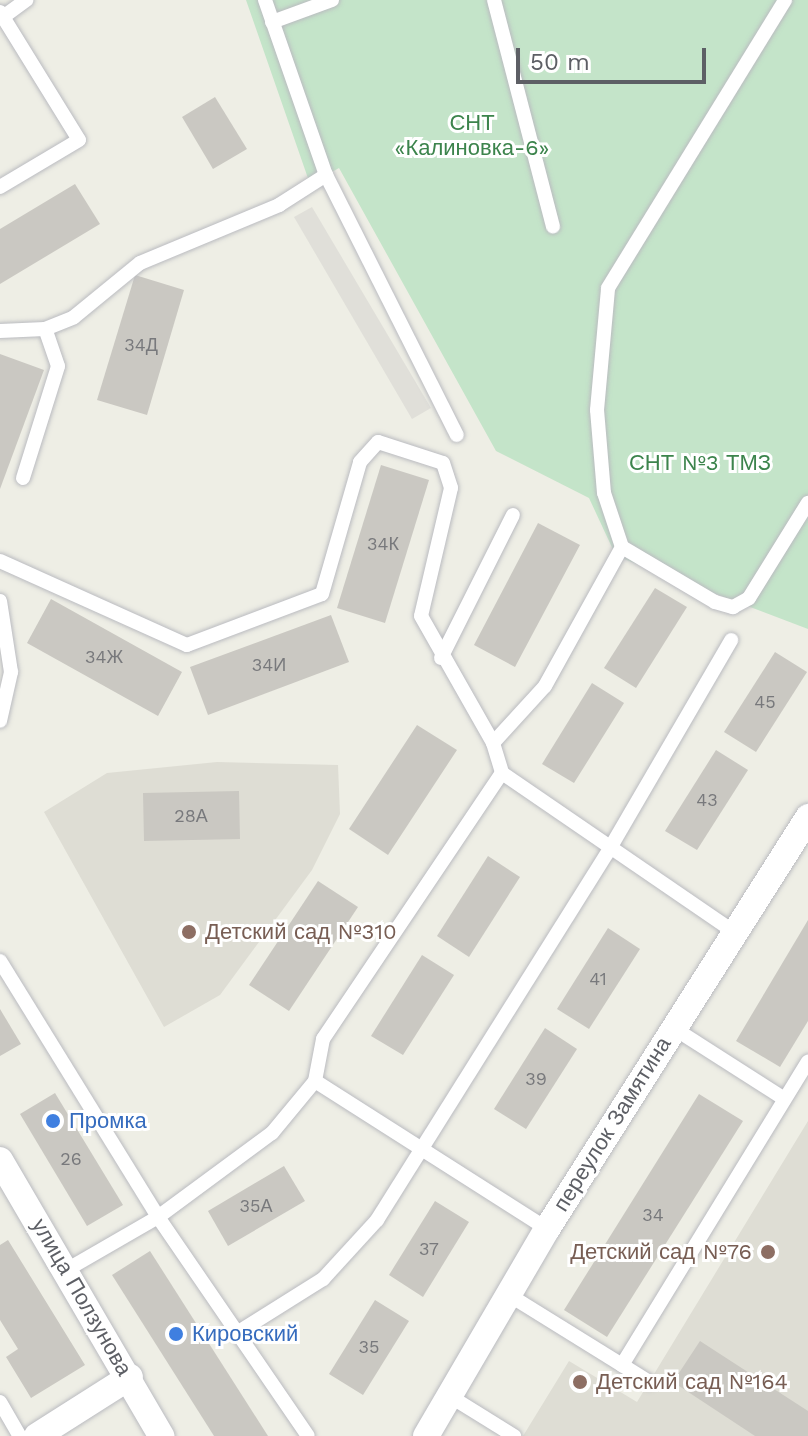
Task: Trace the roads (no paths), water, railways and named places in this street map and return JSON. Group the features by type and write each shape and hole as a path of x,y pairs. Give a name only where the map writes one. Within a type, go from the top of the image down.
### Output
{"street":[{"name":"переулок Замятина","path":"426,1436 547,1229 672,1027 808,817"},
{"name":"улица Ползунова","path":"0,1160 68,1269 161,1436"},
{"path":"37,1436 130,1377"}],"lane":[{"path":"0,187 79,140 1,14 26,0"},
{"path":"265,0 326,175 457,435"},
{"path":"272,22 332,0"},
{"path":"494,0 553,226"},
{"path":"785,0 608,288 597,410 604,493 622,547 715,602 733,607 749,598 808,503"},
{"path":"0,331 45,329 74,317 140,263 279,205 326,175"},
{"path":"23,478 58,366 45,329"},
{"path":"0,561 187,645 322,594 360,462 378,442 443,463 451,488 421,616 441,658 493,743 502,773 609,850 734,932"},
{"path":"441,658 513,515"},
{"path":"493,743 545,686 622,547"},
{"path":"0,601 11,672 0,721"},
{"path":"237,1333 323,1279 377,1220 609,850 731,640"},
{"path":"68,1269 158,1217 272,1133 315,1081 323,1039 502,773"},
{"path":"0,961 158,1217 308,1436"},
{"path":"672,1027 783,1098"},
{"path":"622,1365 808,1061"},
{"path":"315,1081 547,1229"},
{"path":"509,1295 649,1382"},
{"path":"448,1395 514,1436"},
{"path":"0,1402 20,1436"}],"place":[{"name":"Детский сад №310","path":"189,932"},
{"name":"Промка","path":"53,1121"},
{"name":"Детский сад №76","path":"768,1252"},
{"name":"Кировский","path":"176,1334"},
{"name":"Детский сад №164","path":"580,1382"}],"park label":[{"name":"СНТ «Калиновка-6»","path":"472,134"},
{"name":"СНТ №3 ТМЗ","path":"700,463"}]}
